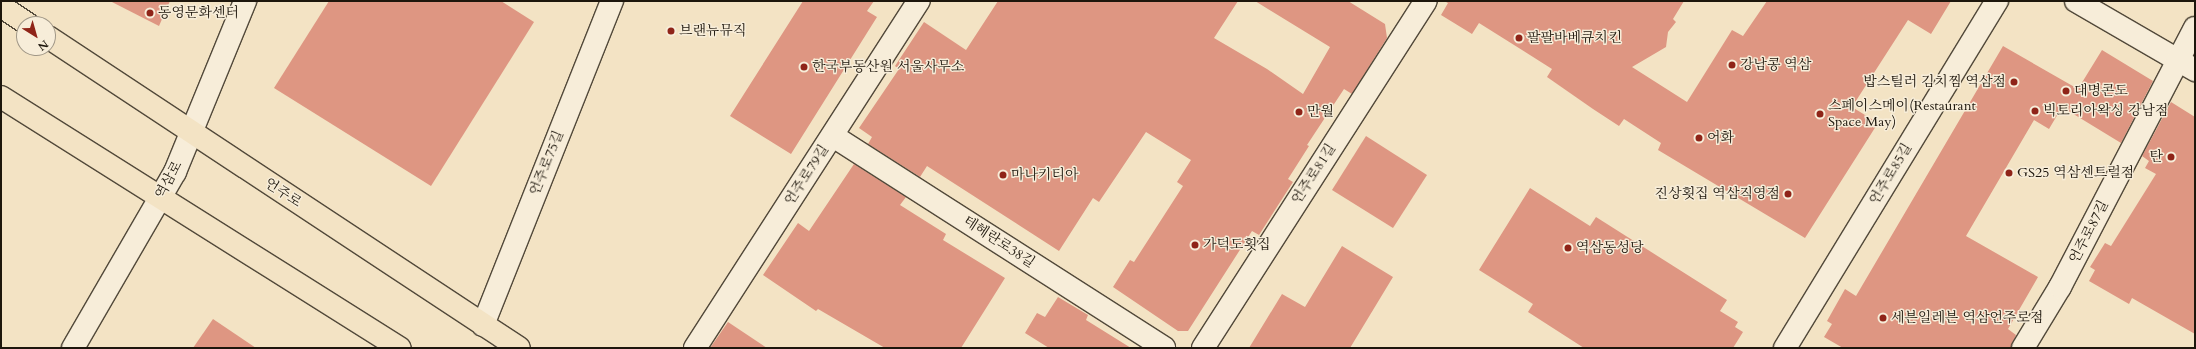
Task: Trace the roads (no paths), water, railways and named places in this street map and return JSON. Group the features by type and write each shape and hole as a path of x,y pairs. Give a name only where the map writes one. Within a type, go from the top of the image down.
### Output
{"main road":[{"path":"1,6 16,16"},
{"name":"언주로","path":"56,42 519,348"},
{"path":"1,97 160,199 400,348"}],"street":[{"name":"역삼로","path":"73,348 160,199 192,133 245,1"},
{"name":"언주로75길","path":"483,325 612,1"},
{"name":"언주로79길","path":"695,348 919,1"},
{"name":"언주로81길","path":"1203,348 1426,1"},
{"name":"언주로85길","path":"1785,348 1997,1"},
{"path":"2076,1 2186,65"},
{"name":"언주로87길","path":"2023,348 2186,65 2195,28"},
{"name":"테헤란로38길","path":"833,136 1164,348"}],"place":[{"name":"동영문화센터","path":"150,13"},
{"name":"브랜뉴뮤직","path":"671,31"},
{"name":"팔팔바베큐치킨","path":"1519,38"},
{"name":"강남콩 역삼","path":"1732,65"},
{"name":"한국부동산원 서울사무소","path":"804,67"},
{"name":"밥스틸러 김치찜 역삼점","path":"2014,82"},
{"name":"대명콘도","path":"2066,91"},
{"name":"빅토리아왁싱 강남점","path":"2035,111"},
{"name":"만월","path":"1299,112"},
{"name":"스페이스메이(Restaurant Space May)","path":"1820,114"},
{"name":"어화","path":"1699,138"},
{"name":"탄","path":"2171,157"},
{"name":"GS25 역삼센트럴점","path":"2009,173"},
{"name":"마나키티아","path":"1003,175"},
{"name":"진상횟집 역삼직영점","path":"1788,194"},
{"name":"가덕도횟집","path":"1195,245"},
{"name":"역삼동성당","path":"1568,248"},
{"name":"세븐일레븐 역삼언주로점","path":"1883,318"}]}
